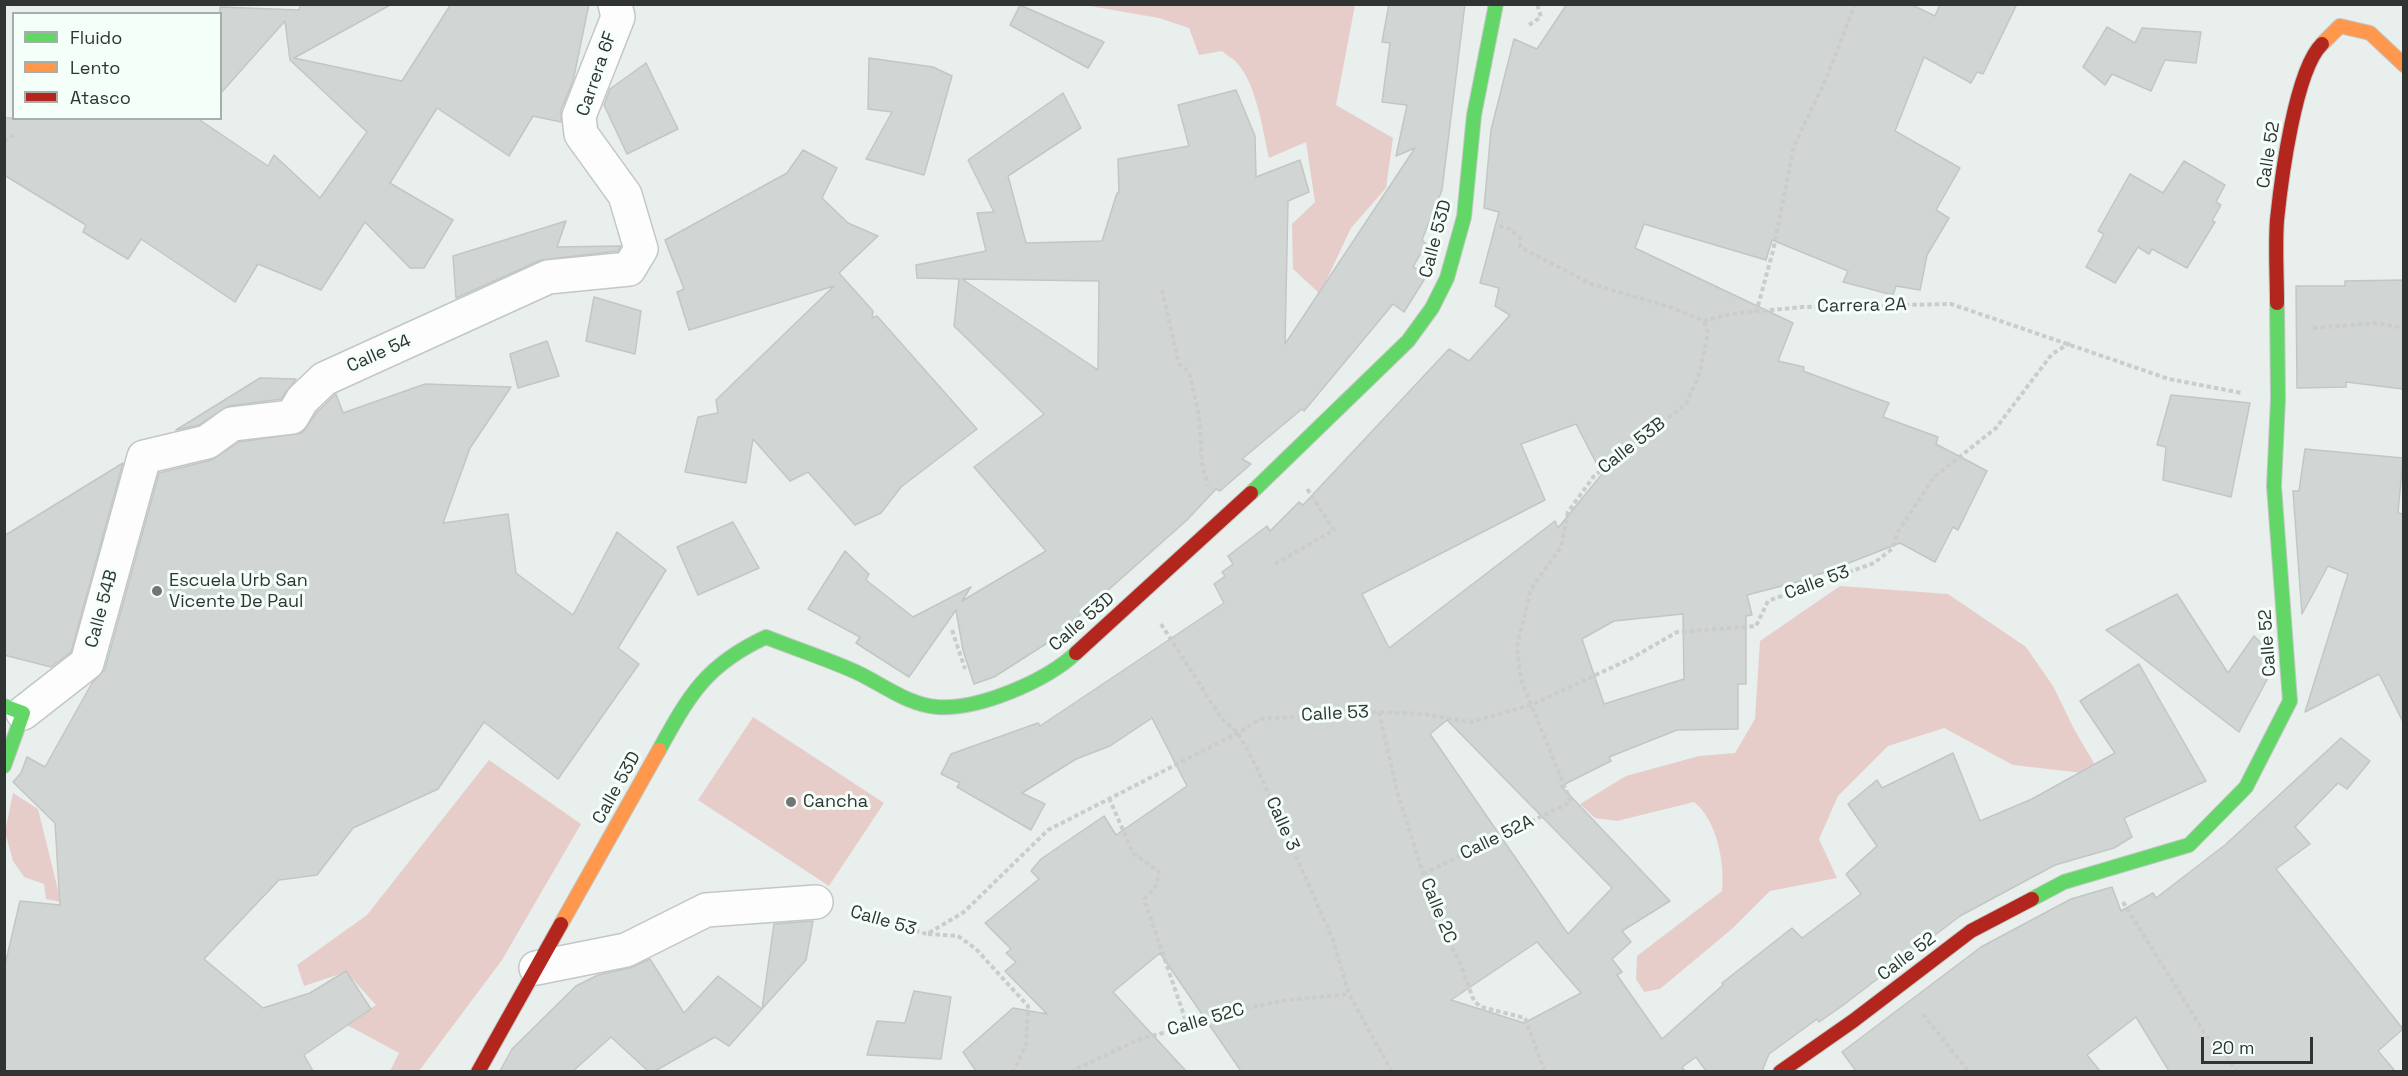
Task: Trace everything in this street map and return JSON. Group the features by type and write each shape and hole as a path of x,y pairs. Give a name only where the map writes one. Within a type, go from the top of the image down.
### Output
{"street":[{"name":"Carrera 6F","path":"615,4 618,17 579,116 581,134 625,195 641,249 629,268"},
{"name":"Calle 53D","path":"478,1071 671,728 706,675 735,652 766,637 858,673 892,692 936,707 975,704 1023,687 1068,662 1221,522 1408,341 1432,308 1447,278 1464,217 1474,115 1496,4"},
{"name":"Calle 52","path":"1780,1071 1971,931 2064,882 2189,845 2246,787 2290,701 2274,486 2278,399 2277,221 2294,110 2314,51 2340,26 2370,33 2403,65"},
{"name":"Calle 54","path":"144,457 207,442 232,424 292,417 302,400 324,379 548,277 629,268"},
{"name":"Calle 54B","path":"4,766 14,709 87,663 144,457"},
{"path":"536,968 626,950 706,910 816,902"}],"path":[{"path":"1756,313 1773,251 1794,146 1826,79 1855,4"},
{"path":"4,142 16,133"},
{"path":"1464,217 1510,229 1520,238 1520,247 1591,284 1670,307 1704,321"},
{"path":"1162,290 1179,364 1189,372 1199,415 1202,464 1211,495"},
{"name":"Carrera 2A","path":"1704,321 1730,314 1802,307 1951,304 2070,343 2169,379 2278,399"},
{"name":"Calle 53B","path":"1572,802 1521,680 1517,647 1531,589 1561,547 1569,512 1594,476 1686,404 1700,372 1708,333 1704,321"},
{"path":"2277,326 2306,329 2378,323 2403,328"},
{"name":"Calle 53","path":"816,902 927,934 964,912 1048,830 1238,733 1260,719 1378,712 1424,714 1470,722 1531,705 1630,659 1677,632 1756,626 1768,601 1874,563 1892,549 1897,533 1934,477 1996,428 2052,354 2070,343"},
{"path":"1275,564 1334,530 1288,458"},
{"name":"Calle 3","path":"1141,593 1222,719 1238,733 1291,843 1310,894 1333,940 1349,994 1392,1071"},
{"path":"952,630 967,676"},
{"name":"Calle 2C","path":"1378,712 1398,795 1439,923 1460,963 1474,1001 1481,1007 1525,1018 1545,1071"},
{"path":"1109,798 1133,853 1159,872 1156,886 1144,899 1188,1027"},
{"name":"Calle 52A","path":"1423,874 1572,802"},
{"path":"2106,869 2207,1038 2220,1046 2237,1071"},
{"path":"927,934 958,936 976,948 1028,1006 1026,1045 1013,1071"},
{"path":"1901,984 1969,1071"},
{"name":"Calle 52C","path":"1070,1071 1142,1038 1188,1027 1235,1010 1288,1000 1349,994"}],"shaded area":[{"path":"1084,5 1355,5 1336,105 1393,138 1386,188 1351,228 1320,294 1293,269 1292,224 1315,202 1306,142 1269,158 1258,108 1244,72 1222,51 1199,55 1189,28 1159,18"},
{"path":"1840,586 1948,594 2026,647 2053,686 2074,729 2101,775 2013,765 1944,728 1888,746 1838,796 1819,839 1837,878 1770,891 1733,928 1660,989 1644,992 1636,979 1637,956 1722,891 1721,855 1714,831 1702,810 1694,802 1617,821 1595,818 1580,804 1626,776 1699,756 1735,753 1755,719 1760,641"},
{"name":"Cancha","path":"753,717 884,803 829,886 698,800"},
{"path":"489,760 581,824 502,960 419,1071 390,1071 399,1053 347,1025 376,1005 346,972 304,986 297,965 367,915"},
{"path":"13,793 38,809 61,902 46,899 44,884 24,877 13,861 5,832"}],"building":[{"path":"301,4 392,4 294,58 402,81 451,4 589,4 573,81 561,110 561,122 533,116 509,156 437,108 390,183 453,220 424,268 410,268 365,222 321,290 258,264 235,302 141,239 128,259 83,232 86,225 4,175 4,118 12,118 12,120 200,120 268,166 274,155 320,198 367,132 290,60 285,21 222,92 222,12 220,12 220,7 299,10"},
{"path":"1389,4 1465,4 1442,190 1422,240 1426,244 1413,267 1427,275 1404,312 1393,304 1304,411 1302,409 1242,459 1251,464 1220,491 1216,489 1187,520 1052,640 994,677 974,684 963,650 956,610 909,677 856,643 860,637 808,609 845,551 869,574 866,580 913,617 971,587 962,601 1046,551 974,467 1044,414 954,326 959,279 917,278 916,265 986,251 977,213 994,212 968,160 1063,93 1081,128 1008,176 1026,243 1102,241 1117,193 1119,193 1118,159 1189,146 1178,105 1236,90 1255,136 1256,177 1300,160 1309,192 1288,201 1285,344 1415,148 1396,156 1407,105 1382,102 1390,43 1382,42","holes":["962,279 1099,281 1098,370"]},
{"path":"1567,4 1910,4 1935,16 1940,4 2017,4 1983,74 1977,72 1971,83 1924,57 1895,131 1960,168 1936,210 1949,218 1927,255 1920,290 1896,286 1893,295 1843,282 1848,271 1772,240 1766,260 1644,224 1635,248 1793,323 1778,361 1804,367 1803,371 1889,403 1883,417 1938,437 1936,444 1987,471 1958,530 1953,527 1935,562 1900,543 1805,580 1747,595 1752,615 1746,616 1746,684 1738,684 1738,729 1677,730 1609,757 1611,761 1561,786 1670,901 1622,931 1631,942 1612,959 1622,972 1617,975 1662,1039 1723,985 1722,983 1792,928 1802,938 1861,894 1846,874 1877,846 1848,804 1877,780 1882,788 1953,753 1980,821 2032,799 2115,753 2080,701 2139,664 2206,781 2124,818 2132,837 2114,848 2055,865 1960,916 1842,1006 1819,1022 1817,1019 1769,1054 1762,1071 1706,1071 1696,1057 1682,1067 1685,1071 1241,1071 1160,953 1113,992 1186,1071 976,1071 963,1052 1013,1008 1047,1014 1005,971 1016,962 1006,953 1011,949 985,923 1039,879 1031,871 1041,859 1104,816 1116,835 1187,786 1152,718 1110,746 1076,759 1022,793 1045,804 1031,830 957,787 960,783 941,774 951,754 1038,723 1040,726 1224,603 1214,584 1225,576 1222,572 1233,564 1228,556 1267,526 1270,531 1299,502 1303,505 1449,349 1469,361 1510,315 1495,306 1499,288 1480,283 1499,212 1484,208 1491,130 1514,39 1537,49","holes":["1576,424 1602,474 1558,528 1555,521 1389,648 1362,594 1545,500 1521,444","1683,614 1684,679 1604,704 1582,639 1614,621","1447,720 1612,888 1568,934 1430,734","1537,942 1581,993 1524,1023 1451,1000"]},
{"path":"1020,5 1104,42 1088,68 1010,25"},
{"path":"2107,27 2135,43 2142,28 2201,32 2196,63 2165,60 2151,91 2112,74 2105,85 2083,67"},
{"path":"869,58 933,67 952,76 924,175 866,159 892,112 868,109"},
{"path":"646,63 678,129 627,154 604,105 610,89"},
{"path":"803,150 837,168 822,198 848,223 878,236 839,273 873,311 872,318 877,316 977,429 901,487 881,513 855,525 808,472 790,481 753,439 746,483 685,472 698,417 718,413 716,400 834,286 689,330 677,292 684,289 665,240 787,173"},
{"path":"2184,161 2225,185 2216,202 2221,205 2212,221 2215,222 2187,268 2152,249 2149,254 2138,247 2115,283 2086,267 2104,234 2098,231 2130,174 2163,193"},
{"path":"566,221 557,247 621,246 618,251 541,260 456,298 453,256"},
{"path":"2403,280 2403,389 2346,382 2346,387 2297,388 2296,286 2345,286 2345,281"},
{"path":"594,297 641,311 635,354 586,341"},
{"path":"547,341 559,376 518,388 510,354"},
{"path":"260,378 296,379 281,399 229,406 199,425 176,430"},
{"path":"425,384 511,387 470,448 443,523 508,514 516,573 573,615 617,532 666,570 618,648 639,664 558,779 484,722 438,789 353,828 317,875 279,880 204,959 263,1008 310,993 346,971 371,1009 304,1055 313,1071 4,1071 4,969 20,901 60,905 55,823 13,782 21,773 27,757 45,767 92,683 105,669 159,473 212,460 239,442 302,433 317,412 336,394 343,413"},
{"path":"2171,395 2250,403 2231,497 2163,480 2166,447 2157,445"},
{"path":"2305,449 2403,458 2398,513 2403,514 2403,722 2379,674 2305,712 2348,574 2328,566 2302,614 2293,491 2299,491"},
{"path":"123,463 71,652 51,667 4,655 4,536"},
{"path":"733,522 759,568 698,595 677,547"},
{"path":"2177,594 2228,673 2254,636 2267,649 2269,676 2239,732 2106,630"},
{"path":"2341,738 2370,761 2347,789 2338,783 2295,827 2310,844 2276,869 2403,1029 2378,1051 2395,1071 2169,1071 2136,1017 2087,1055 2100,1071 1856,1071 1842,1052 1981,947 2071,899 2112,887 2121,911 2153,893 2156,898 2225,845"},
{"path":"813,921 806,960 762,1009 774,924"},
{"path":"650,959 684,1013 718,976 762,1009 729,1046 715,1037 655,1071 648,1071 611,1037 573,1071 500,1071 512,1049 576,986 598,975 630,968"},
{"path":"914,991 951,997 941,1059 867,1055 877,1021 905,1023"}],"traffic: fast":[{"path":"1251,493 1408,341 1432,308 1447,278 1464,217 1474,115 1496,4"},
{"path":"2032,899 2064,882 2189,845 2246,787 2290,701 2274,486 2278,399 2277,303"},
{"path":"659,750 680,713 714,670 745,648 766,637 856,672 905,698 937,707 972,704 1011,692 1048,674 1076,653"},
{"path":"4,706 23,713 4,766"}],"traffic: slow":[{"path":"2322,44 2340,26 2370,33 2404,65"},
{"path":"561,924 659,750"}],"traffic: jam":[{"path":"2277,303 2277,220 2286,154 2304,77 2312,57 2322,44"},
{"path":"1076,653 1251,493"},
{"path":"1780,1072 1853,1021 1971,931 2032,899"},
{"path":"478,1072 561,924"}],"place":[{"name":"Escuela Urb San Vicente De Paul","path":"157,591"},
{"name":"Cancha","path":"791,802"}]}
